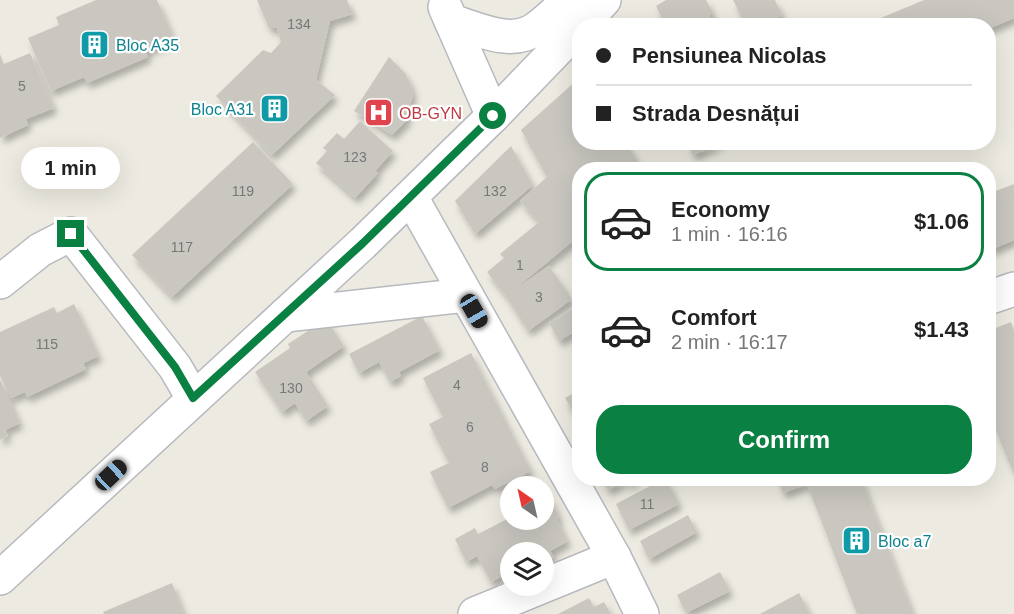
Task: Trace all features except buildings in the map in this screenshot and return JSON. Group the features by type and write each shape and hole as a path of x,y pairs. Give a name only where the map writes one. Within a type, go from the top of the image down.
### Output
{"street":[{"path":"447,10 502,37 523,36 536,30 569,0"},
{"path":"587,18 604,0"},
{"path":"447,10 493,116"},
{"path":"0,578 411,197 572,34"},
{"path":"411,197 572,483"},
{"path":"0,282 40,250 71,234 175,367 193,398"},
{"path":"996,295 1014,289"},
{"path":"285,315 466,295"},
{"path":"574,486 614,557 642,614"},
{"path":"475,614 614,557"}],"place":[{"name":"Bloc A35","path":"95,45"},
{"name":"Bloc A31","path":"275,109"},
{"name":"OB-GYN","path":"378,113"},
{"name":"Bloc a7","path":"857,541"}],"route":[{"path":"71,234 175,367 193,398 363,243 493,116"}]}
